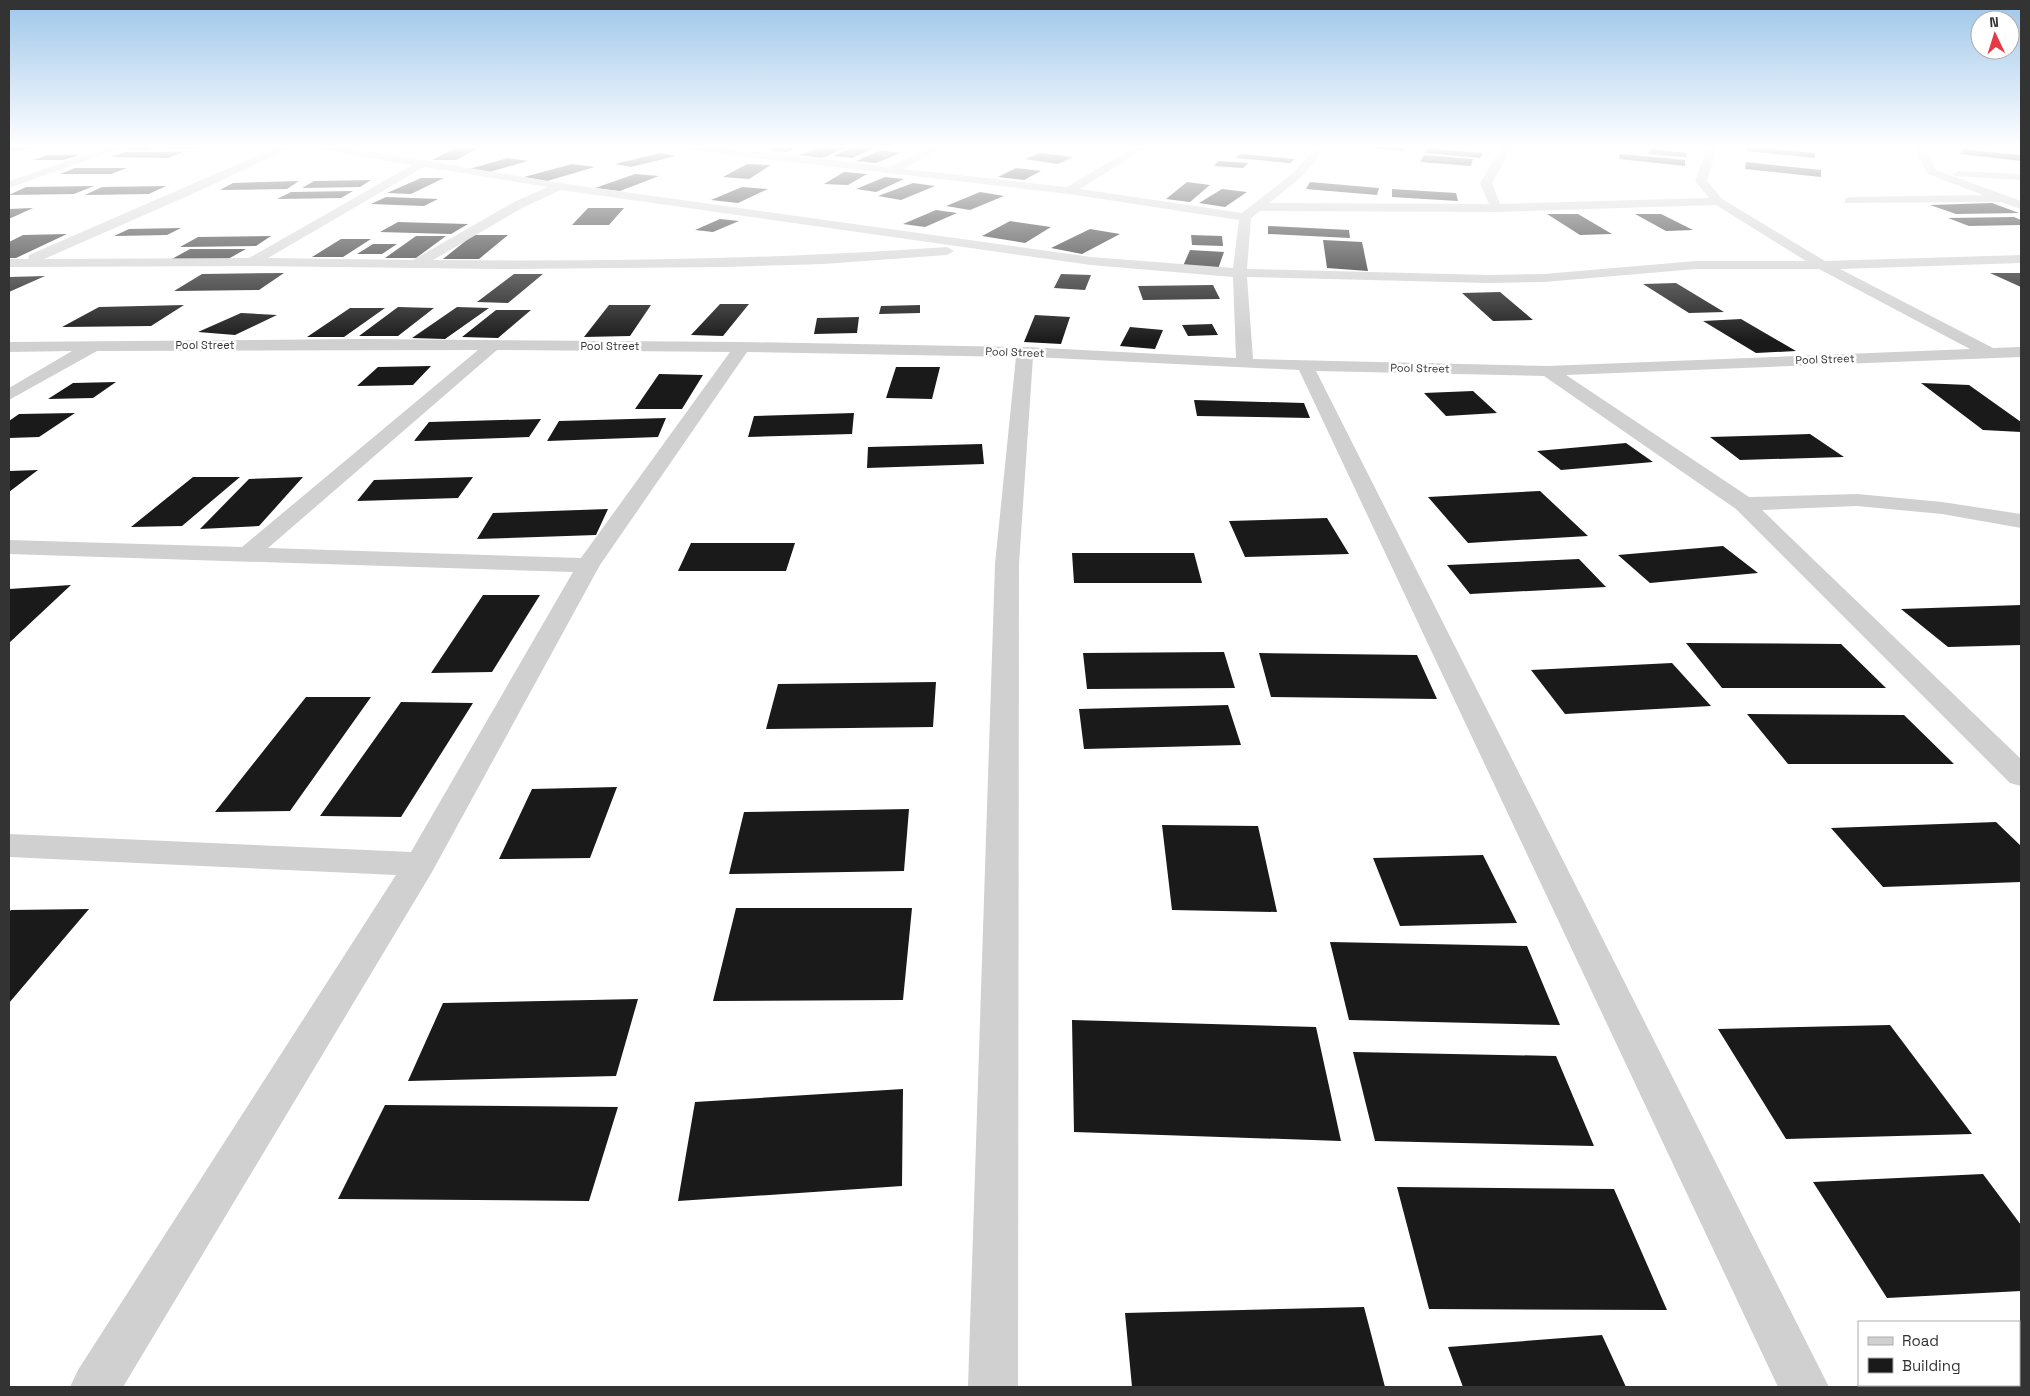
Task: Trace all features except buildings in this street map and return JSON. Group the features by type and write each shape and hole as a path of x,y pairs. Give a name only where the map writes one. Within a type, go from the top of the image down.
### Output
{"street":[{"path":"23,263 147,210"},
{"path":"251,262 341,210"},
{"path":"415,264 509,210"},
{"path":"733,210 1091,261 1240,273 1489,279 1544,278 1696,265 1822,265 2021,259"},
{"path":"1198,210 1245,217"},
{"path":"1245,364 1240,273 1245,217 1253,210"},
{"path":"1733,210 1822,265 1990,352"},
{"path":"9,262 415,264 764,262 918,253 990,246"},
{"name":"Pool Street","path":"9,347 363,344 742,347 1025,352 1245,364 1548,371 2021,352"},
{"path":"9,395 94,346"},
{"path":"248,554 492,346"},
{"path":"95,1387 420,864 588,565 742,347"},
{"path":"993,1387 1007,564 1025,352"},
{"path":"1305,365 1804,1387"},
{"path":"1548,371 1744,504 2021,776"},
{"path":"1744,504 1856,500 1942,508 2021,521"},
{"path":"9,547 588,565"},
{"path":"9,845 420,864"}]}
